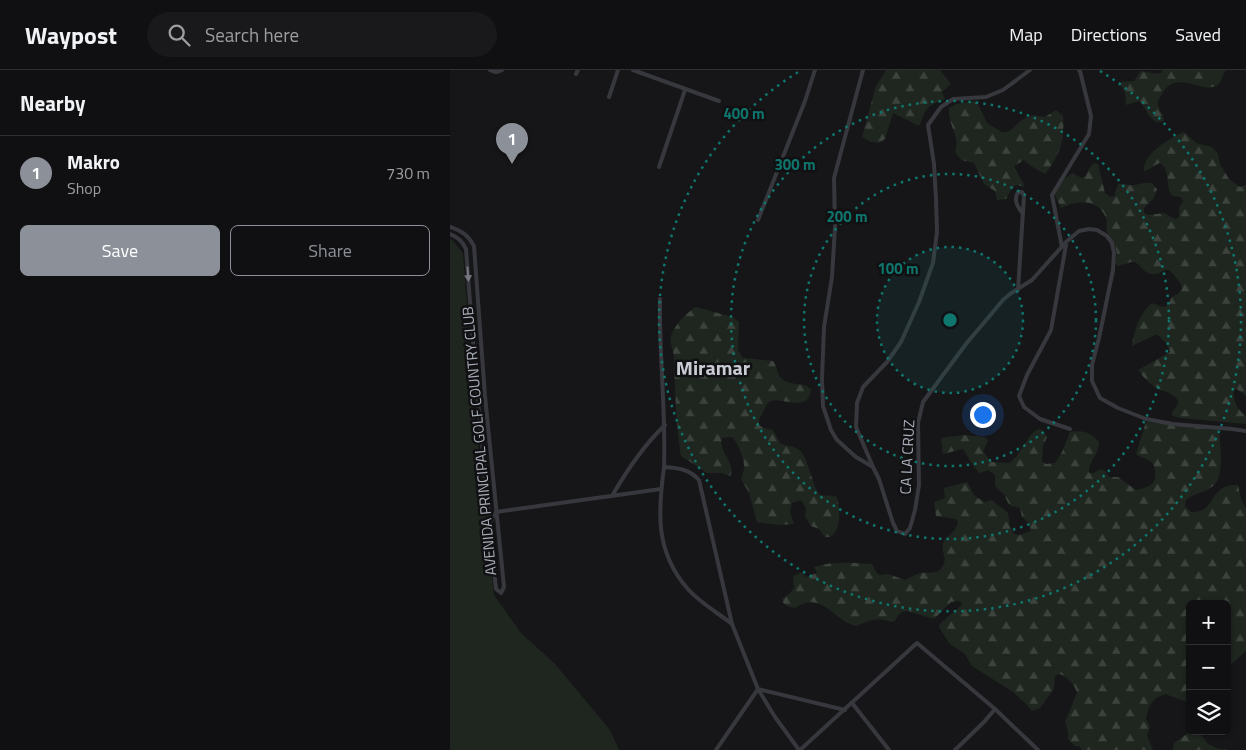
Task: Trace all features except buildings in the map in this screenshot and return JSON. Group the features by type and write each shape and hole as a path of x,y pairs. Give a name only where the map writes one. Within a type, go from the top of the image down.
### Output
{"street":[{"path":"490,70 496,72 502,70"},
{"path":"610,97 618,70"},
{"path":"634,70 719,101"},
{"path":"655,77 657,70"},
{"path":"758,220 805,101 815,70"},
{"path":"863,70 834,178 835,226 832,277 824,327 822,378 823,406 834,435 856,457 873,467"},
{"path":"873,467 856,427 857,403 863,387 887,362 901,342 919,302 933,262 937,232 936,199 934,164 928,125 941,106 953,99 986,97 1003,90 1030,70"},
{"path":"1062,248 1052,195 1089,134 1090,116 1079,70"},
{"path":"659,167 686,90"},
{"path":"1018,290 1023,214 1024,196 1022,192 1018,192 1015,197 1016,203 1023,214"},
{"name":"AVENIDA PRINCIPAL GOLF COUNTRY CLUB","path":"450,227 461,230 470,238 474,246 485,396 504,588 500,593 496,589 476,381 466,249 456,236 450,234"},
{"name":"CA LA CRUZ","path":"873,467 882,487 893,523 897,531 905,534 910,528 919,485 918,423 923,402 966,344 997,307 1010,294 1032,280 1066,242 1079,231 1089,228 1107,236 1112,243 1114,253 1113,270 1092,365 1092,381 1100,398 1118,408 1146,419 1173,424 1232,428 1246,431"},
{"path":"1066,242 1050,330 1027,375 1020,396 1024,408 1040,419 1070,429"},
{"path":"660,298 659,341 665,425 660,518 663,546 673,568 688,589 732,624"},
{"path":"612,496 628,468 665,425"},
{"path":"664,467 682,468 692,472 700,480 732,624 758,689 775,717 799,750 917,643 995,709 1038,750"},
{"path":"490,522 496,512 661,489"},
{"path":"758,689 845,710"},
{"path":"716,750 758,689"},
{"path":"852,703 889,750"},
{"path":"955,750 995,709"}],"green space":[{"path":"886,70 940,70 951,84 942,92 945,99 928,108 919,126 893,113 885,139 879,143 871,142 862,137 876,86"},
{"path":"1163,70 1226,70 1220,83 1216,86 1203,87 1182,82 1169,86 1163,92 1158,102 1164,121 1159,122 1149,116 1139,101 1126,105 1125,93 1119,82 1134,81 1141,71 1158,74"},
{"path":"977,102 987,123 1002,132 1011,130 1020,121 1032,115 1045,117 1056,110 1063,116 1062,140 1058,154 1050,167 1045,174 1024,160 1014,166 1025,187 1016,185 1012,188 1006,199 997,200 995,191 984,184 974,163 961,160 955,152 956,141 949,108 956,104"},
{"path":"1184,132 1196,143 1212,147 1218,154 1220,164 1229,179 1240,187 1246,185 1246,396 1237,389 1234,390 1234,397 1240,411 1246,416 1246,424 1172,416 1172,412 1178,402 1176,398 1155,387 1138,370 1170,352 1166,343 1157,334 1132,346 1140,317 1147,307 1152,303 1162,307 1167,306 1172,297 1182,289 1180,283 1169,270 1151,274 1135,262 1118,266 1115,263 1117,254 1114,243 1107,231 1107,220 1098,207 1086,202 1080,202 1061,208 1054,193 1061,182 1072,173 1084,177 1094,163 1098,164 1105,193 1110,197 1114,196 1118,184 1152,183 1157,189 1154,198 1144,208 1144,213 1148,215 1164,213 1175,219 1179,217 1179,208 1183,201 1181,197 1172,196 1166,170 1160,163 1144,171 1147,159 1158,147"},
{"path":"450,239 463,253 475,416 494,595 521,633 555,664 610,730 619,750 450,750"},
{"path":"696,307 732,317 739,322 738,350 743,358 773,361 782,379 811,389 809,397 800,403 776,400 767,404 759,424 773,430 780,443 796,448 802,453 815,487 821,495 837,497 839,507 838,524 834,534 830,537 825,537 819,529 811,526 805,517 806,508 801,500 792,503 790,512 794,524 780,525 757,522 749,493 741,479 744,467 742,455 732,437 722,438 721,443 731,467 730,476 721,473 707,473 681,456 671,336 678,323"},
{"path":"1146,422 1219,429 1221,459 1217,482 1210,488 1186,500 1185,506 1191,512 1198,512 1207,506 1220,490 1228,486 1238,485 1241,499 1246,509 1246,651 1231,664 1231,600 1186,600 1186,702 1165,694 1156,698 1150,705 1146,719 1150,727 1147,736 1153,750 1082,750 1079,746 1075,746 1068,739 1065,722 1077,693 1073,684 1062,675 1055,676 1054,689 1040,708 1032,711 1013,692 972,666 965,654 950,644 940,629 939,625 962,605 960,601 951,602 934,619 905,611 900,613 895,621 877,619 856,626 848,623 820,604 813,602 804,603 795,608 787,606 782,599 794,588 793,576 802,572 806,577 817,573 814,567 821,565 843,563 872,564 879,575 888,574 905,580 920,573 940,570 945,561 944,541 954,531 958,522 956,519 936,516 934,502 945,498 944,488 967,482 978,498 985,502 992,500 1008,513 1010,527 1014,534 1019,535 1031,531 1029,523 1022,517 1020,508 1011,506 1004,494 997,489 995,475 988,470 980,473 963,449 943,454 941,438 964,435 985,437 988,441 983,451 991,462 1009,463 1038,429 1042,430 1047,437 1043,446 1042,461 1046,464 1055,463 1062,452 1070,432 1086,432 1099,442 1098,450 1090,465 1089,473 1094,473 1100,469 1104,470 1109,477 1118,477 1136,490 1145,488 1154,482 1155,469 1153,464 1136,454"},
{"path":"1186,735 1201,735 1208,744 1216,748 1228,750 1173,750 1174,743"}],"place":[{"name":"Makro","path":"512,164"}],"district":[{"name":"Miramar","path":"713,367"}]}
